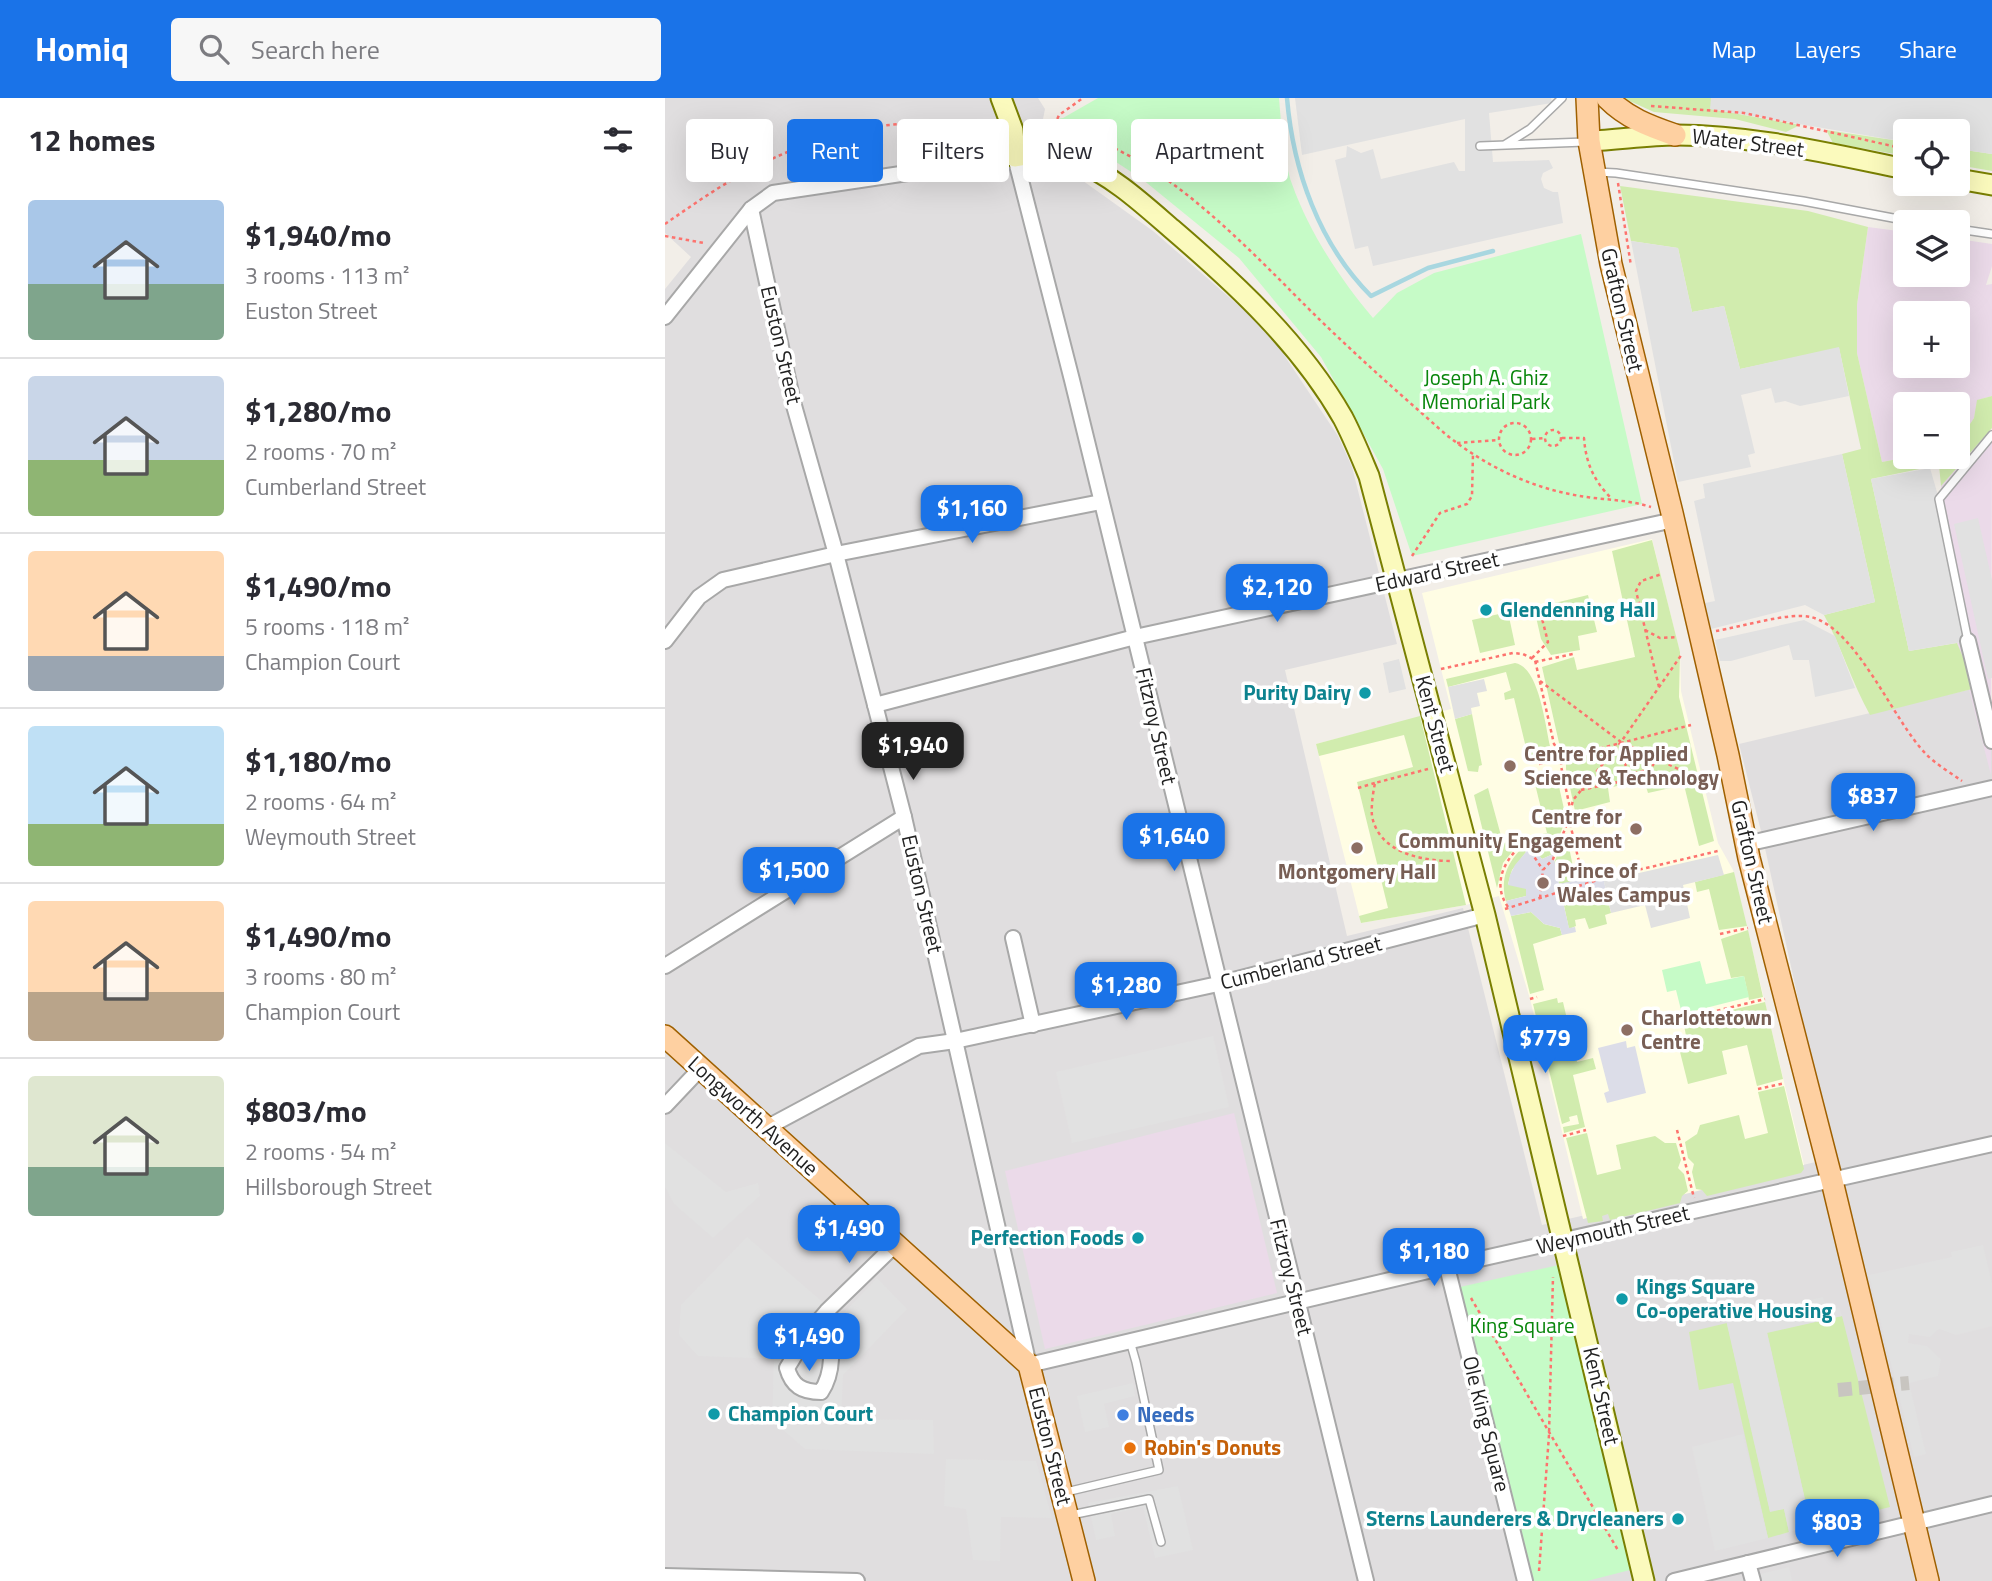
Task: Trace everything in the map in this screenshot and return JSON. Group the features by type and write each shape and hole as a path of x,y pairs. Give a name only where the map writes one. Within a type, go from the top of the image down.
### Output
{"main road":[{"name":"Grafton Street","path":"1587,98 1589,141 1611,264 1674,520 1746,844 1832,1181 1928,1581"},
{"path":"1607,98 1626,115 1675,135"},
{"name":"Longworth Avenue","path":"665,1036 1029,1365"},
{"name":"Euston Street","path":"1029,1365 1084,1581"}],"street":[{"path":"665,317 751,209 773,193 1015,157 1013,130 1001,98"},
{"name":"Water Street","path":"1589,141 1675,135 1773,145 1893,167"},
{"name":"Kent Street","path":"1015,157 1045,152 1076,161 1131,194 1228,277 1309,369 1343,418 1369,477 1485,915 1565,1240 1644,1581"},
{"name":"Fitzroy Street","path":"1015,157 1366,1581"},
{"path":"1970,181 1992,186"},
{"name":"Euston Street","path":"751,209 793,402 836,554 904,817 1029,1365"},
{"path":"665,641 699,597 723,580 836,554 1101,502"},
{"name":"Edward Street","path":"875,705 1135,637 1674,520"},
{"path":"1968,641 1992,741"},
{"path":"1746,844 1986,790"},
{"path":"665,966 904,817"},
{"name":"Cumberland Street","path":"767,1128 919,1046 955,1041 1218,985 1485,915"},
{"path":"1013,938 1033,1025"},
{"path":"665,1106 700,1069"},
{"name":"Weymouth Street","path":"1029,1365 1992,1144"},
{"path":"827,1311 832,1363 828,1382 821,1392 801,1390 791,1380 787,1368 809,1332 827,1311 895,1245"},
{"name":"Ole King Square","path":"1447,1267 1525,1581"},
{"path":"1674,1581 1992,1504"},
{"path":"1748,1563 1753,1581"},
{"path":"665,1576 856,1581"}],"lane":[{"path":"1504,145 1530,129 1562,98"},
{"path":"1480,146 1589,141"},
{"path":"1594,172 1803,201 1893,218"},
{"path":"1970,231 1992,234"},
{"path":"1968,641 1939,499 1992,435"},
{"path":"1062,1493 1159,1470 1130,1341"},
{"path":"1067,1516 1149,1499 1161,1542"}],"path":[{"path":"1057,119 1083,98"},
{"path":"1642,104 1744,113 1893,146"},
{"path":"665,224 747,171 825,138 861,129 897,126"},
{"path":"1117,150 1164,177 1218,220 1327,327 1457,443 1499,469 1532,485 1639,503"},
{"path":"665,236 721,247"},
{"path":"1515,422 1529,429 1532,439 1528,449 1519,455 1508,454 1499,440 1505,426 1515,422"},
{"path":"1545,438 1552,430 1557,431 1562,438"},
{"path":"1545,438 1549,445 1554,446 1559,445 1562,438"},
{"path":"1532,439 1545,438"},
{"path":"1562,438 1584,438 1589,467 1601,488 1612,499"},
{"path":"1457,443 1499,440"},
{"path":"1412,556 1440,513 1467,504 1472,496 1473,453"},
{"path":"1659,687 1636,591 1641,581 1662,574"},
{"path":"1532,658 1548,642 1539,607"},
{"path":"1627,619 1641,615"},
{"path":"1713,632 1784,617 1810,617 1822,622 1855,650 1927,755 1986,790"},
{"path":"1645,630 1660,638 1678,637"},
{"path":"1441,669 1513,653 1532,658 1535,662 1554,744 1563,759 1561,765 1570,808 1569,819 1553,859 1543,870 1540,900"},
{"path":"1535,662 1573,654"},
{"path":"1570,808 1581,790 1621,742 1682,654"},
{"path":"1539,681 1621,742 1704,781"},
{"path":"1539,764 1691,725"},
{"path":"1621,742 1628,779"},
{"path":"1581,790 1628,779 1651,769 1656,759"},
{"path":"1358,788 1433,767"},
{"path":"1375,783 1372,815 1385,842 1399,851 1419,858 1457,861"},
{"path":"1569,819 1583,879"},
{"path":"1543,870 1525,840 1514,852 1502,873 1499,892 1506,909 1604,878 1718,851"},
{"path":"1720,934 1748,928"},
{"path":"1529,999 1537,998"},
{"path":"1683,1019 1765,999"},
{"path":"1758,1089 1784,1083"},
{"path":"1563,1136 1586,1130"},
{"path":"1677,1130 1695,1201"},
{"path":"1538,1581 1549,1434 1553,1267"},
{"path":"1471,1298 1623,1559"}],"shaded area":[{"path":"665,98 1038,98 1045,109 1043,119 1023,119 1023,182 1085,182 1153,231 1268,331 1338,436 1352,467 1397,644 1285,670 1347,936 1463,908 1542,1225 1833,1158 1763,839 1739,744 1976,688 1992,746 1992,1581 665,1581 665,289 691,257 665,233"},
{"path":"1295,98 1551,98 1552,103 1489,113 1493,162 1549,160 1553,168 1543,173 1541,179 1544,188 1558,192 1563,223 1373,266 1368,246 1355,249 1335,160 1346,157 1347,146 1361,153 1373,149 1381,179 1454,162 1459,171 1465,171 1465,119 1302,155"},
{"path":"1711,98 1992,98 1992,154 1970,151 1970,119 1893,119 1893,140 1710,109"},
{"path":"1868,227 1893,230 1893,287 1970,287 1970,241 1992,244 1992,266 1986,285 1992,284 1992,396 1978,400 1970,424 1970,392 1893,392 1893,460 1882,462 1857,353 1857,305"},
{"path":"1631,241 1678,248 1692,312 1724,306 1740,369 1839,347 1849,396 1800,406 1785,401 1775,403 1771,388 1741,395 1755,453 1748,455 1751,467 1678,482"},
{"path":"1987,434 1992,438 1991,775 1957,643 1968,640 1941,486 1956,469 1970,469 1970,453"},
{"path":"1842,454 1875,602 1824,615 1805,605 1711,629 1705,603 1715,601 1694,501 1705,498 1703,484"},
{"path":"1930,469 1968,641 1909,651 1871,479"},
{"path":"1978,518 1992,580 1992,678 1988,679 1954,524"},
{"name":"Prince of Wales Campus","path":"1652,539 1680,653 1681,691 1718,843 1733,870 1804,1165 1583,1219 1530,999 1499,896 1466,905 1361,923 1316,744 1451,709 1422,593"},
{"path":"1804,620 1835,636 1855,688 1815,697 1809,660 1793,660 1789,645 1731,661 1720,661 1715,640"},
{"path":"1399,659 1406,689 1389,693 1383,663"},
{"path":"1484,679 1487,691 1477,693 1480,706 1471,708 1472,714 1455,719 1448,687"},
{"path":"1531,837 1533,847 1542,859 1553,854 1559,884 1603,874 1606,892 1563,902 1569,928 1575,927 1576,932 1562,935 1560,928 1544,924 1531,912 1511,916 1506,901 1526,896 1526,889 1508,885 1510,875 1526,852 1520,840"},
{"path":"1718,855 1724,875 1683,885 1690,918 1651,928 1645,905 1611,913 1604,881"},
{"path":"1213,1036 1229,1107 1072,1143 1056,1072"},
{"path":"1626,1041 1627,1048 1635,1046 1646,1093 1607,1103 1604,1093 1609,1091 1598,1048"},
{"name":"Perfection Foods","path":"1234,1113 1277,1293 1045,1349 1005,1171"},
{"path":"665,1143 726,1192 758,1183 760,1196 713,1238 674,1204 665,1187"},
{"path":"747,1237 840,1317 877,1278 907,1309 843,1375 841,1419 933,1420 934,1454 805,1449 772,1420 774,1359 698,1356 679,1335 681,1305"},
{"path":"1983,1245 1992,1284 1992,1326 1956,1335 1939,1329 1930,1337 1909,1334 1908,1343 1927,1346 1941,1359 1938,1376 1909,1383 1926,1454 1914,1457 1869,1275 1952,1257 1951,1252"},
{"path":"1823,1297 1827,1311 1839,1308 1842,1316 1767,1333 1806,1504 1796,1507 1802,1529 1789,1532 1784,1509 1770,1512 1726,1320"},
{"path":"1133,1383 1135,1396 1104,1404 1109,1427 1085,1432 1077,1396"},
{"path":"1743,1434 1768,1538 1715,1551 1692,1447"},
{"path":"946,1459 1036,1461 1052,1518 1001,1517 1000,1561 973,1560 966,1509 944,1506"},
{"path":"1178,1486 1193,1550 1155,1558 1143,1507 1111,1514 1115,1536 1096,1540 1088,1503"},
{"path":"1789,1567 1792,1581 1753,1581 1752,1576"}],"green space":[{"name":"Joseph A. Ghiz Memorial Park","path":"1098,98 1279,98 1281,119 1131,119 1131,172 1117,163 1117,119 1056,119 1063,118"},
{"path":"1623,98 1711,98 1711,109 1800,125 1786,132 1735,119 1654,112"},
{"path":"1826,130 1893,140 1893,154 1833,143"},
{"path":"1970,151 1992,154 1992,171 1970,167"},
{"name":"Joseph A. Ghiz Memorial Park","path":"1288,169 1307,220 1349,287 1373,318 1397,293 1434,273 1581,234 1642,504 1412,556 1383,469 1321,357 1239,258 1146,182 1288,182"},
{"path":"1620,186 1808,211 1868,227 1857,305 1857,353 1882,462 1893,460 1893,469 1920,469 1871,479 1909,651 1957,643 1976,688 1870,715 1824,615 1875,602 1842,454 1861,449 1839,348 1740,369 1724,306 1692,312 1678,248 1631,241"},
{"path":"1992,396 1992,428 1970,453 1970,424 1974,418 1977,400"},
{"path":"1939,469 1956,469 1941,486"},
{"path":"1652,540 1680,652 1679,697 1714,841 1699,846 1684,785 1648,793 1644,780 1608,788 1610,802 1575,811 1566,769 1566,752 1559,743 1542,667 1574,657 1577,670 1635,657 1612,551"},
{"path":"1588,595 1597,632 1578,636 1580,650 1551,655 1541,639 1534,608"},
{"path":"1508,612 1515,645 1480,653 1472,620"},
{"path":"1515,663 1530,675 1540,698 1550,746 1546,747 1547,752 1528,756 1514,698 1505,700 1504,693 1511,690 1506,672 1448,687 1446,679"},
{"path":"1472,714 1482,765 1479,766 1478,772 1468,771 1455,719"},
{"path":"1420,716 1466,905 1361,923 1359,916 1388,908 1357,782 1413,767 1404,735 1319,756 1316,744"},
{"path":"1552,777 1554,783 1558,782 1566,818 1553,854 1542,859 1533,847 1531,837 1547,833 1534,780"},
{"path":"1488,788 1503,843 1520,840 1503,863 1497,888 1474,795"},
{"path":"1566,833 1576,881 1559,884 1554,863"},
{"path":"1523,847 1526,852 1512,870 1508,884 1526,888 1526,896 1506,901 1506,872"},
{"path":"1734,872 1747,926 1719,930 1709,889 1697,892 1695,882"},
{"path":"1606,892 1611,913 1605,915 1607,924 1589,929 1585,918 1575,920 1576,926 1569,929 1563,901"},
{"path":"1531,912 1544,924 1560,928 1562,935 1533,944 1544,990 1530,994 1511,916"},
{"path":"1748,930 1763,997 1749,1000 1744,976 1731,978 1721,939"},
{"path":"1700,961 1706,984 1744,976 1749,997 1682,1014 1676,990 1667,992 1662,970"},
{"path":"1557,998 1558,1003 1563,1002 1577,1062 1593,1058 1596,1069 1573,1075 1585,1127 1564,1133 1563,1127 1579,1124 1577,1115 1569,1117 1570,1121 1562,1124 1533,1004"},
{"path":"1765,1002 1783,1079 1757,1086 1747,1045 1722,1051 1727,1074 1688,1084 1678,1044 1687,1041 1684,1025 1694,1022 1694,1019"},
{"path":"1784,1086 1804,1169 1801,1173 1707,1196 1702,1190 1696,1189 1692,1172 1694,1164 1688,1158 1685,1142 1697,1134 1700,1125 1739,1115 1745,1139 1768,1133 1758,1092"},
{"path":"1587,1133 1597,1175 1621,1169 1616,1145 1655,1136 1665,1143 1676,1143 1681,1160 1678,1168 1684,1174 1688,1191 1682,1196 1680,1203 1610,1220 1608,1214 1602,1216 1603,1221 1588,1223 1566,1138"},
{"name":"King Square","path":"1559,1265 1630,1570 1587,1581 1534,1581 1460,1287"},
{"path":"1842,1316 1890,1507 1802,1529 1796,1507 1806,1504 1767,1332"},
{"path":"1727,1323 1770,1511 1784,1509 1789,1532 1768,1538 1733,1383 1699,1390 1689,1332"}],"waterway":[{"path":"1287,98 1295,152 1312,204 1337,253 1371,296 1428,268 1493,251"}],"tunnel":[{"path":"1838,1390 1909,1383"}],"place":[{"name":"Glendenning Hall","path":"1486,610"},
{"name":"Purity Dairy","path":"1365,693"},
{"name":"Centre for Applied Science & Technology","path":"1510,766"},
{"name":"Centre for Community Engagement","path":"1636,829"},
{"name":"Montgomery Hall","path":"1357,848"},
{"name":"Prince of Wales Campus","path":"1543,883"},
{"name":"Charlottetown Centre","path":"1627,1030"},
{"name":"Perfection Foods","path":"1138,1238"},
{"name":"Kings Square Co-operative Housing","path":"1622,1299"},
{"name":"Champion Court","path":"714,1414"},
{"name":"Needs","path":"1123,1415"},
{"name":"Robin's Donuts","path":"1130,1448"},
{"name":"Sterns Launderers & Drycleaners","path":"1678,1519"}]}
